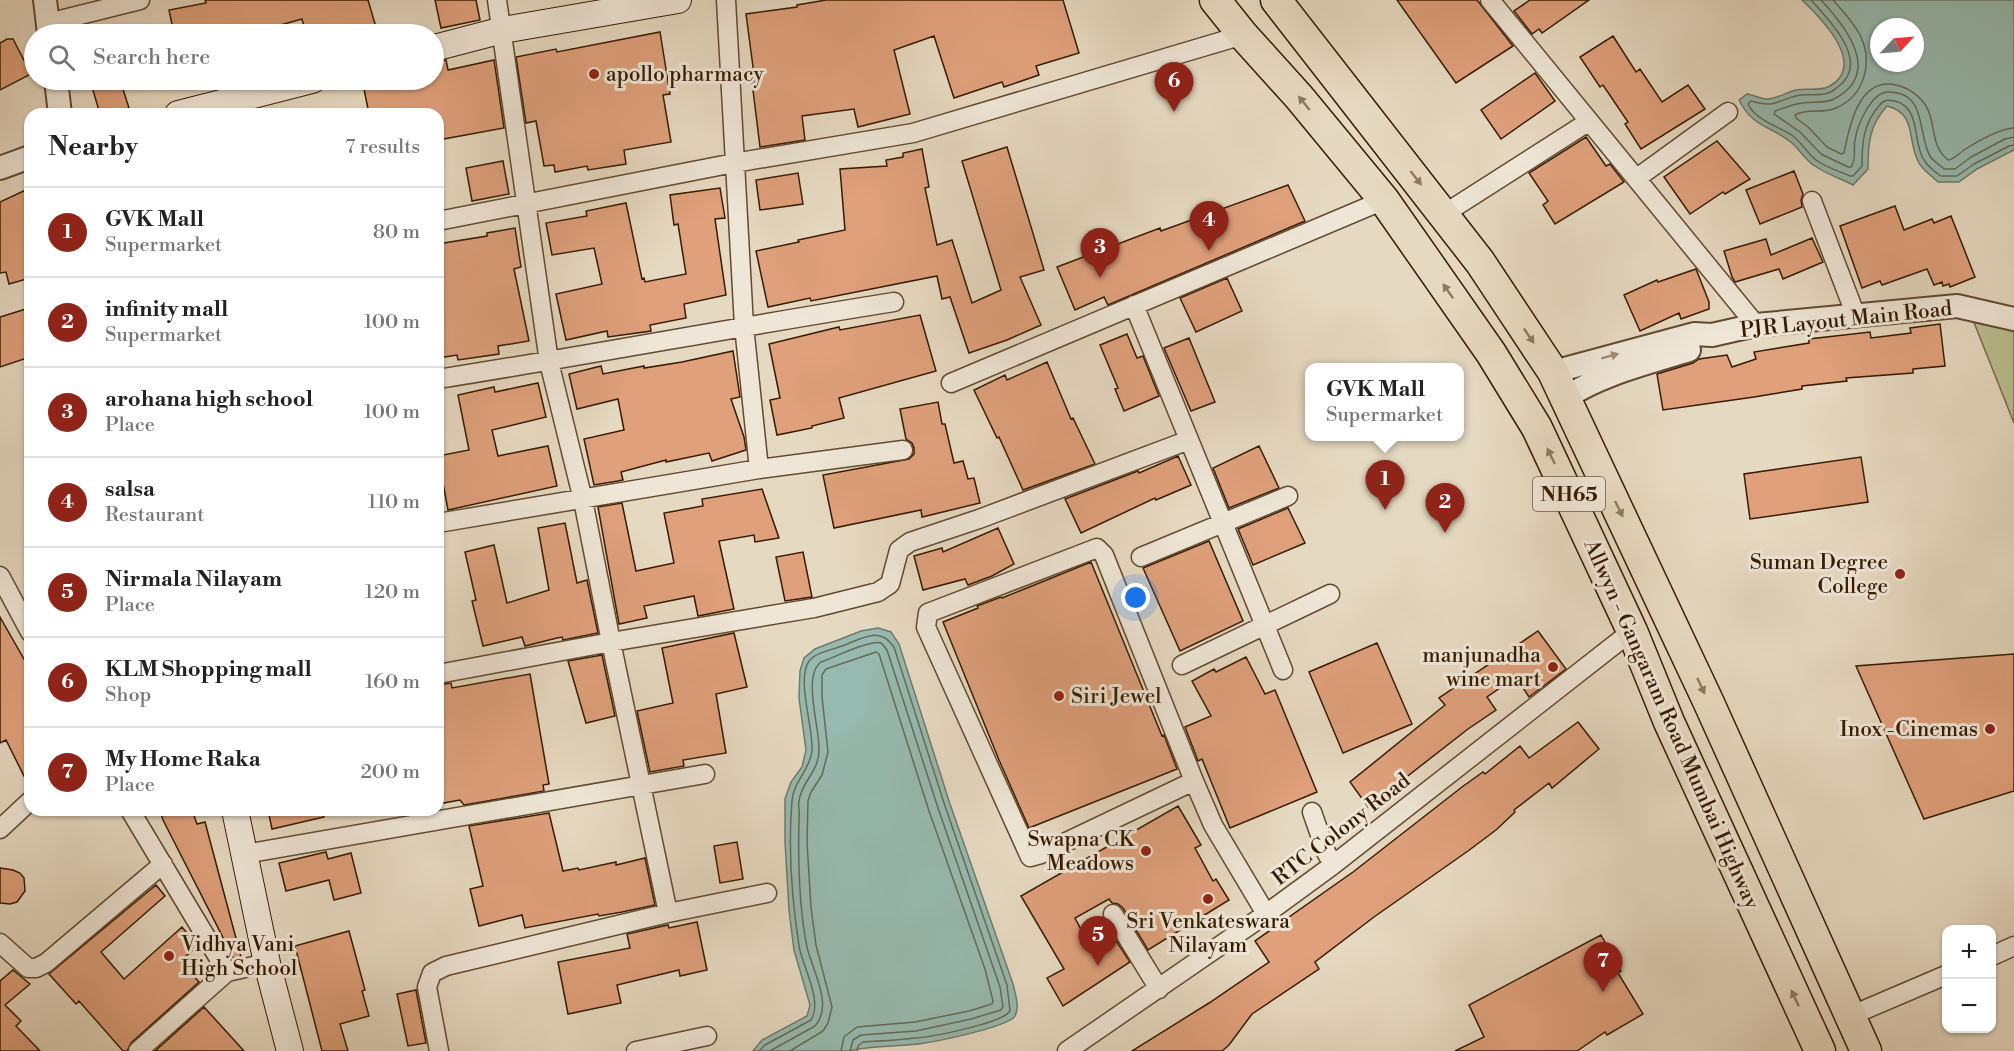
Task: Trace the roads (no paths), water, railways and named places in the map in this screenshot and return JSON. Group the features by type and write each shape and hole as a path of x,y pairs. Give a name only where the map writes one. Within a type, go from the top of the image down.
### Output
{"highway":[{"name":"Allwyn - Gangaram Road Mumbai Highway","path":"1215,0 1384,200 1491,353 1537,428 1632,631 1669,722 1820,1051"},
{"name":"Allwyn - Gangaram Road Mumbai Highway","path":"1276,0 1480,262 1559,385 1673,625 1866,1051"},
{"path":"1332,138 1364,112"},
{"path":"1355,166 1386,140"}],"main road":[{"path":"444,45 503,30 678,0"},
{"path":"202,108 273,90"},
{"path":"236,816 267,963 290,1051"}],"street":[{"path":"45,0 48,24"},
{"path":"65,24 140,0"},
{"path":"497,0 549,362 583,500 610,642 668,913"},
{"path":"726,0 744,326 759,469"},
{"path":"1490,0 1756,325"},
{"path":"444,220 734,164 913,133 1243,35"},
{"path":"57,90 59,108"},
{"path":"1637,178 1728,112"},
{"path":"1444,214 1588,122"},
{"path":"0,168 24,159"},
{"path":"951,382 1384,200"},
{"path":"1812,201 1856,316"},
{"path":"444,378 894,302"},
{"path":"1134,305 1283,670"},
{"name":"PJR Layout Main Road","path":"1559,385 1694,333 1712,335 1756,325 1957,306 1985,311 2014,320"},
{"path":"444,673 814,608 878,592 890,584 899,550 910,542 979,519 1189,440"},
{"path":"444,522 759,469 903,450"},
{"path":"1141,556 1288,496"},
{"path":"1194,781 1041,854 1030,857 926,627 928,614 1097,548 1104,555 1213,825 1266,915"},
{"path":"0,576 24,621"},
{"path":"1182,665 1330,594"},
{"name":"RTC Colony Road","path":"1067,1051 1266,915 1632,631"},
{"path":"244,854 705,774"},
{"path":"0,830 24,807"},
{"path":"1312,812 1333,865"},
{"path":"134,816 227,972"},
{"path":"0,942 28,968 36,968 46,963 163,864"},
{"path":"438,1051 427,987 432,973 446,966 668,913 767,893"},
{"path":"1113,914 1159,989"},
{"path":"1996,954 2014,946"},
{"path":"138,1051 227,972 267,963"},
{"path":"1850,1016 1942,977"},
{"path":"636,1051 707,1036"}],"water":[{"path":"1802,0 2014,0 2014,150 1977,169 1959,182 1938,182 1919,164 1910,128 1903,115 1887,106 1873,128 1868,151 1868,169 1853,185 1812,164 1792,143 1750,116 1739,100 1747,94 1769,99 1796,90 1825,88 1839,78 1844,67 1843,55 1838,42 1820,18"},
{"path":"878,628 891,632 899,644 950,804 1013,984 1017,1000 1015,1016 1000,1025 918,1044 849,1051 753,1051 762,1040 807,1016 810,1005 794,950 785,842 785,799 791,782 802,767 806,750 799,698 800,671 804,658 815,649 861,631"}],"place":[{"name":"apollo pharmacy","path":"594,74"},
{"name":"KLM Shopping mall","path":"1174,112"},
{"name":"salsa","path":"1209,251"},
{"name":"arohana high school","path":"1100,278"},
{"name":"GVK Mall","path":"1385,510"},
{"name":"infinity mall","path":"1445,533"},
{"name":"Suman Degree College","path":"1900,574"},
{"name":"manjunadha wine mart","path":"1553,667"},
{"name":"Siri Jewel","path":"1059,696"},
{"name":"Inox -Cinemas","path":"1990,729"},
{"name":"Swapna CK Meadows","path":"1146,851"},
{"name":"Sri Venkateswara Nilayam","path":"1208,899"},
{"name":"Vidhya Vani High School","path":"169,956"},
{"name":"Nirmala Nilayam","path":"1098,966"},
{"name":"My Home Raka","path":"1603,992"}]}
